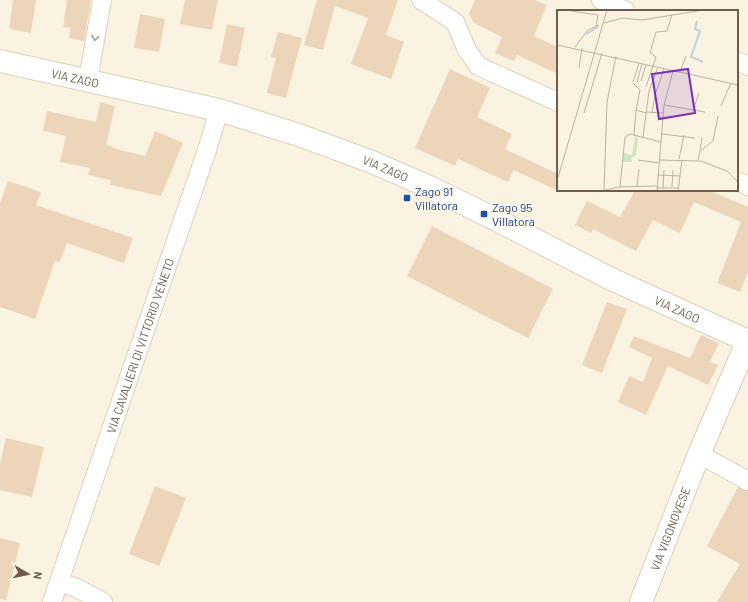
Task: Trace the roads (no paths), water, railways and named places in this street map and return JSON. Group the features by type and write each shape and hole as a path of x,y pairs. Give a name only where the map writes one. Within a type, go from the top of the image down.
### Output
{"street":[{"path":"88,80 102,0"},
{"path":"420,0 454,22 467,50 478,66 557,102"},
{"path":"601,0 624,10"},
{"name":"VIA ZAGO","path":"0,61 219,110 299,135 372,162 489,216 609,278 748,340"},
{"path":"738,61 748,66"},
{"name":"VIA CAVALIERI DI VITTORIO VENETO","path":"52,602 208,147 219,110"},
{"path":"738,181 748,186"},
{"name":"VIA VIGONOVESE","path":"641,602 698,454 748,340"},
{"path":"698,454 748,481"},
{"path":"59,582 77,588 103,602"}],"place":[{"name":"Zago 91 Villatora","path":"407,198"},
{"name":"Zago 95 Villatora","path":"484,214"}]}
